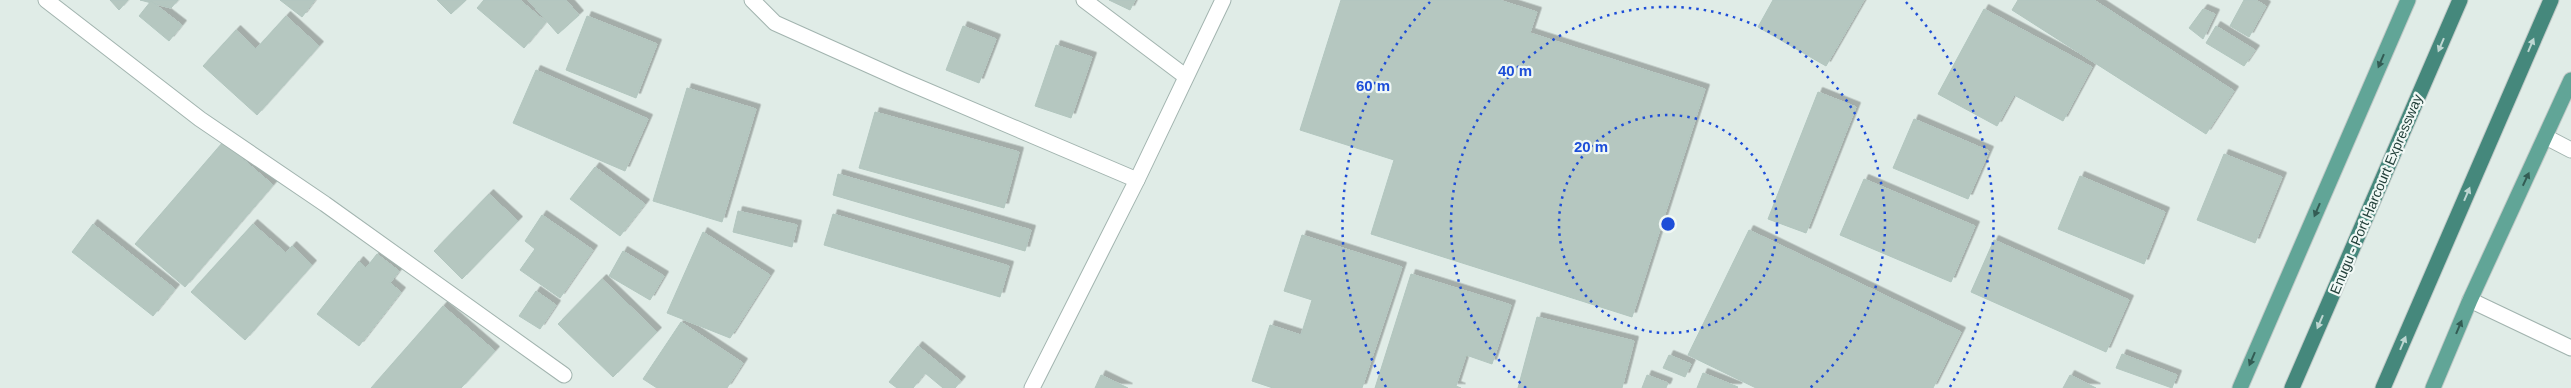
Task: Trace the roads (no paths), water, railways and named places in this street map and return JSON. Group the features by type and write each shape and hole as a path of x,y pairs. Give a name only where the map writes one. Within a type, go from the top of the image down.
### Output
{"highway":[{"name":"Enugu - Port Harcourt Expressway","path":"2292,388 2460,0"},
{"path":"2383,388 2551,0"}],"main road":[{"path":"2240,388 2408,0"},
{"path":"2433,388 2470,300 2571,80"}],"street":[{"path":"46,0 200,119 325,204 564,375"},
{"path":"752,0 775,23 902,80 1137,180"},
{"path":"1084,0 1185,76"},
{"path":"1032,388 1137,180 1185,76 1223,0"},
{"path":"2546,137 2571,150"},
{"path":"2470,300 2571,348"}]}
